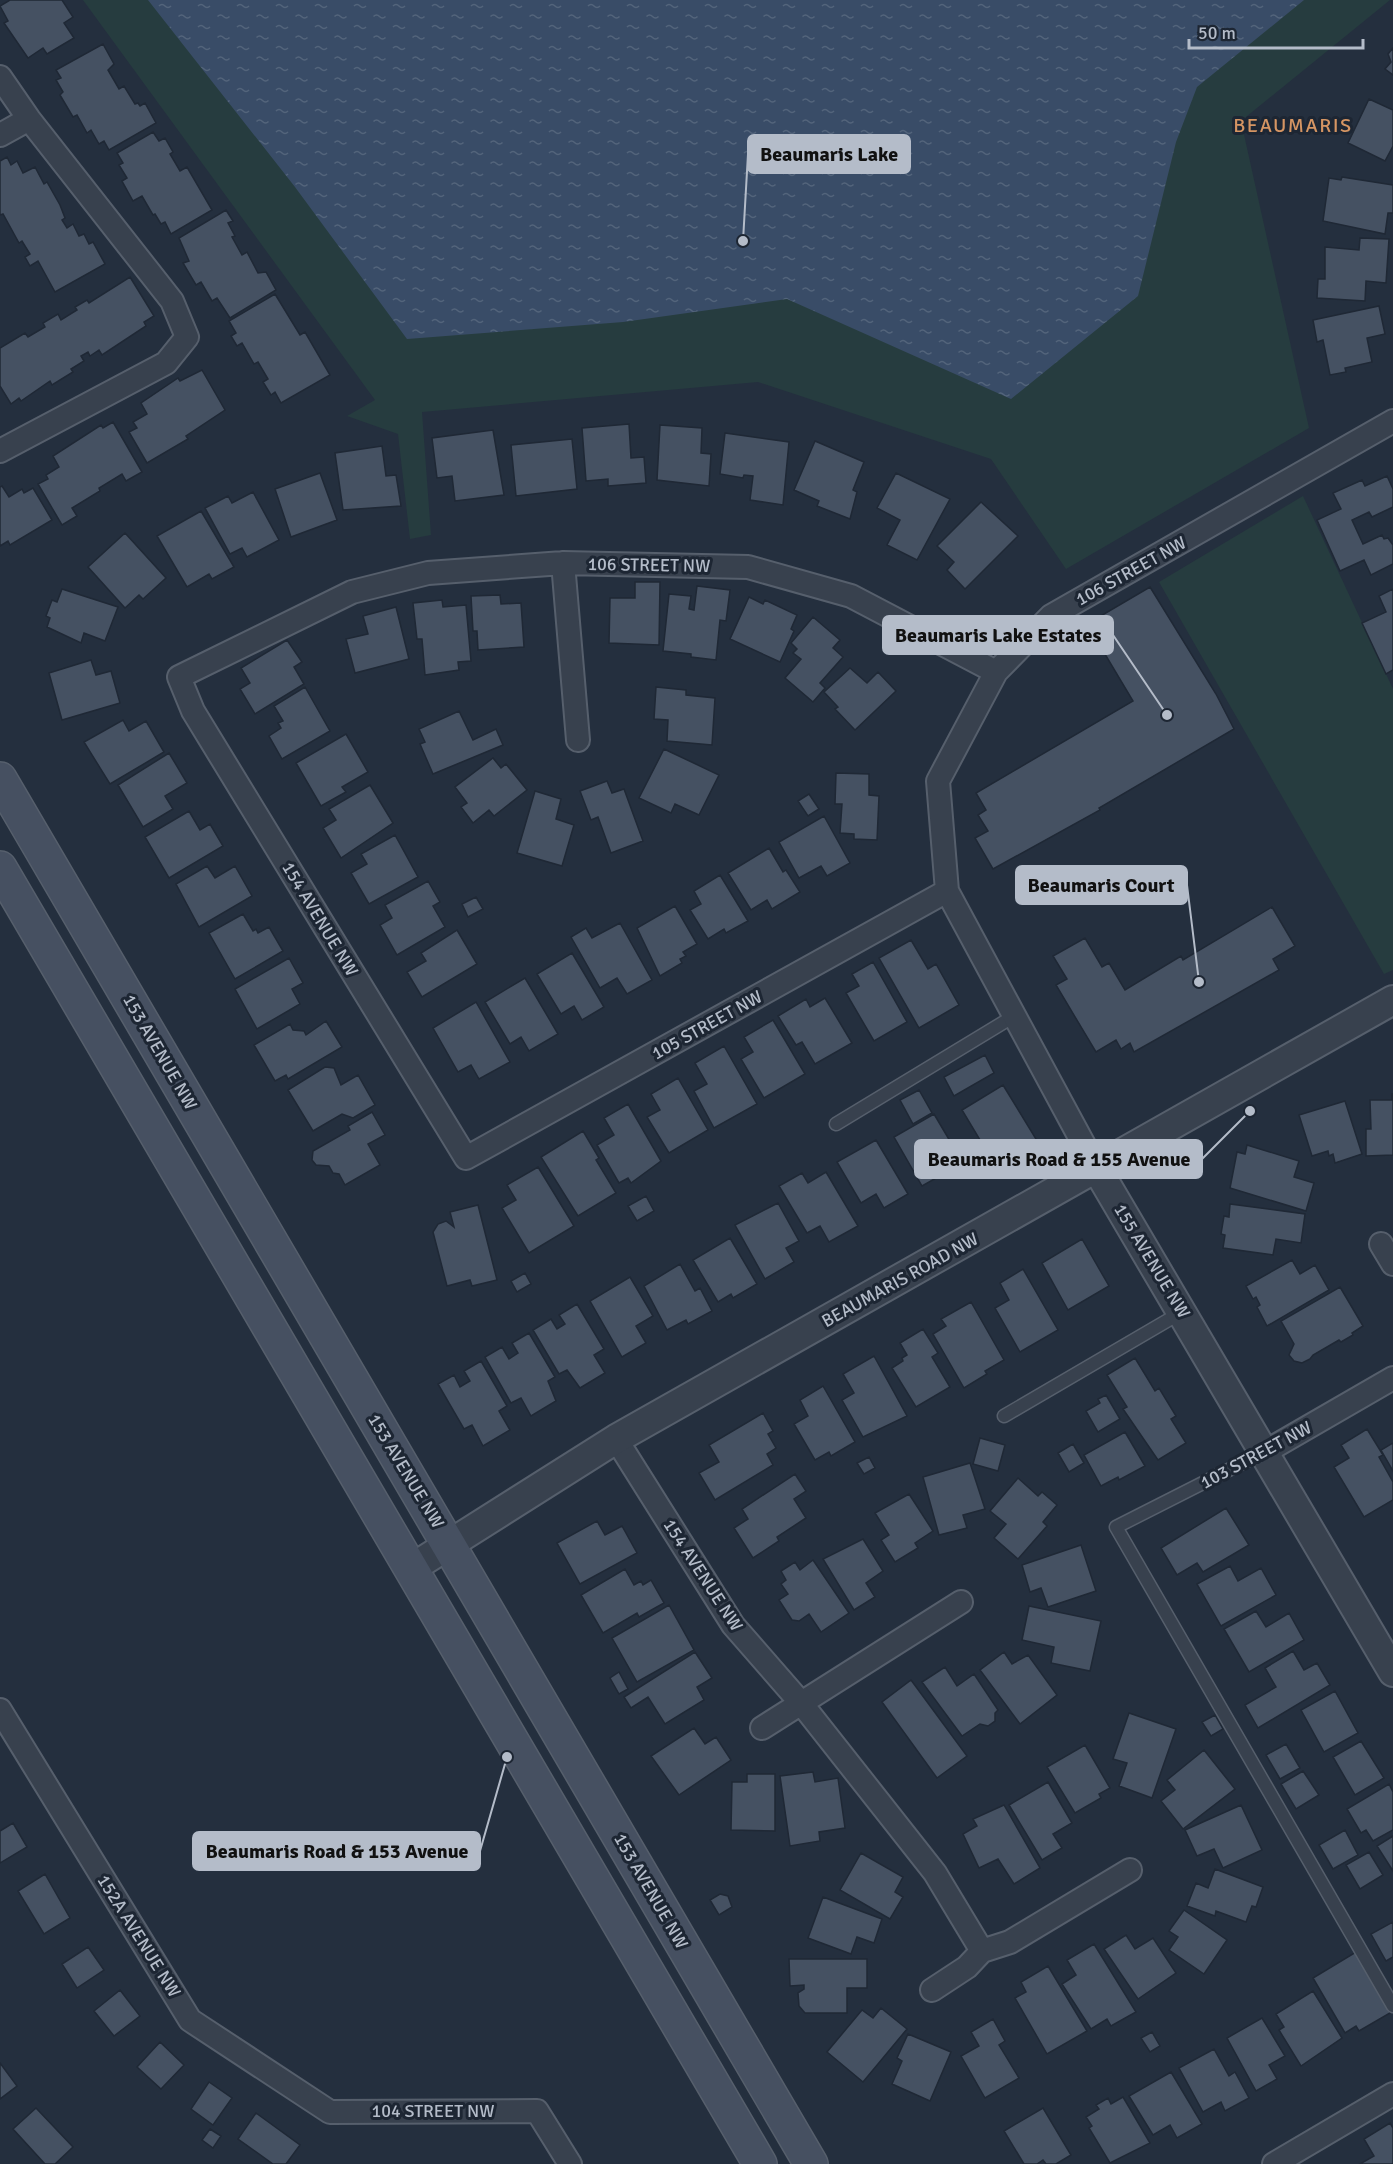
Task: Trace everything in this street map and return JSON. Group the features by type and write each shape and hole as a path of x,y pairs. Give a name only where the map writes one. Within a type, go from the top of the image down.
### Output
{"main road":[{"name":"153 AVENUE NW","path":"0,779 811,2164"},
{"path":"0,868 760,2164"}],"street":[{"path":"0,77 29,119 172,301 187,337 166,363 0,452"},
{"path":"0,135 29,119"},
{"name":"106 STREET NW","path":"179,676 352,592 428,573 563,563 748,567 851,597 996,672 1051,616 1393,421"},
{"name":"106 STREET NW","path":"563,563 578,740"},
{"name":"155 AVENUE NW","path":"996,672 938,781 947,891 1097,1169 1393,1672"},
{"name":"154 AVENUE NW","path":"179,676 193,711 466,1158"},
{"name":"105 STREET NW","path":"466,1158 947,891"},
{"name":"BEAUMARIS ROAD NW","path":"412,1568 616,1439 1393,1000"},
{"path":"1381,1244 1393,1264"},
{"name":"103 STREET NW","path":"1265,1452 1393,1378"},
{"name":"154 AVENUE NW","path":"616,1439 733,1625 801,1703 935,1873 982,1950"},
{"path":"762,1728 961,1602"},
{"name":"152A AVENUE NW","path":"0,1710 190,2020 330,2112"},
{"path":"932,1990 967,1967 982,1950 1010,1942 1130,1870"},
{"path":"1274,2164 1393,2094"},
{"name":"104 STREET NW","path":"330,2112 537,2111 570,2164"}],"lane":[{"path":"836,1124 1014,1016"},
{"path":"1004,1416 1182,1312"},
{"name":"103 STREET NW","path":"1265,1452 1116,1527 1393,2006"}],"green space":[{"path":"83,0 1390,0 1241,121 1309,428 1066,569 991,459 758,382 422,412 431,535 410,539 398,434 347,416 375,400"},
{"path":"1303,496 1393,689 1393,970 1384,974 1159,582"}],"water":[{"path":"148,0 1304,0 1197,87 1176,142 1138,296 1011,399 787,299 623,322 407,339 295,187"}],"building":[{"path":"10,0 62,0 73,17 64,23 74,38 47,54 43,48 28,58 4,23 8,21 0,6"},
{"path":"103,44 114,64 108,70 119,89 124,86 135,104 138,103 140,106 145,103 156,123 109,150 104,141 99,144 91,130 87,133 77,115 73,117 60,95 63,92 56,80 61,78 56,70"},
{"path":"1393,48 1393,75 1385,69 1391,62 1388,54"},
{"path":"1369,99 1393,110 1393,146 1385,161 1348,143"},
{"path":"153,132 159,141 165,138 173,152 170,154 180,171 187,167 212,210 171,234 165,222 161,224 155,214 153,215 142,196 133,201 122,181 127,178 119,165 123,163 117,153"},
{"path":"7,157 11,165 17,161 23,173 35,167 44,184 47,182 60,205 65,218 62,220 67,228 73,224 79,236 84,234 89,244 93,242 105,264 55,292 38,261 30,266 25,257 30,254 22,241 19,243 3,214 0,215 0,161"},
{"path":"1342,177 1393,185 1393,213 1388,213 1385,234 1323,221 1329,178 1341,180"},
{"path":"226,210 233,221 228,223 235,236 232,237 242,255 247,252 258,273 266,272 276,290 230,318 217,298 212,301 201,282 196,285 183,263 189,261 179,238"},
{"path":"1360,238 1389,239 1386,283 1366,281 1365,301 1317,298 1318,279 1325,279 1325,247 1359,250"},
{"path":"130,277 154,316 144,322 146,326 102,355 99,350 90,356 88,352 81,356 84,361 71,369 73,372 52,385 50,381 21,401 19,398 11,404 0,386 0,348 25,333 28,337 45,327 43,323 58,314 61,320 77,310 75,307 87,300 89,303"},
{"path":"275,294 300,335 305,332 330,375 281,403 275,392 271,395 263,382 268,379 258,362 254,364 242,343 237,346 231,336 236,333 229,321"},
{"path":"1379,306 1385,334 1367,338 1372,362 1345,368 1346,372 1330,375 1323,340 1317,342 1313,320"},
{"path":"202,370 225,410 186,436 188,439 147,463 129,432 137,428 133,422 147,414 141,403 178,378 180,381"},
{"path":"113,422 142,472 126,481 122,474 99,488 100,491 72,508 77,516 62,525 38,484 48,479 46,475 59,467 53,456 101,425 103,428"},
{"path":"629,424 631,458 644,457 646,483 608,486 608,479 586,481 582,428"},
{"path":"660,425 702,428 701,453 711,454 709,486 657,480"},
{"path":"493,430 504,495 455,501 452,476 437,478 432,438"},
{"path":"725,433 789,442 783,505 750,500 753,476 744,475 743,478 720,474"},
{"path":"572,439 577,489 516,496 511,445"},
{"path":"815,441 864,462 853,490 857,492 850,519 817,506 819,501 794,490"},
{"path":"382,446 386,476 396,475 401,506 343,510 335,453"},
{"path":"320,473 337,520 291,537 275,489"},
{"path":"896,473 950,499 917,560 887,545 900,520 877,508"},
{"path":"1387,476 1393,489 1393,507 1372,517 1369,512 1352,520 1363,544 1382,535 1384,539 1388,538 1393,545 1393,564 1371,575 1364,560 1340,571 1317,520 1341,509 1333,493 1362,480 1365,486"},
{"path":"2,486 9,497 22,489 24,493 33,488 52,520 10,545 8,541 0,546 0,487"},
{"path":"253,492 279,540 247,557 242,548 230,554 205,508 228,496 232,503"},
{"path":"981,502 1018,536 965,589 947,570 954,562 937,546"},
{"path":"201,511 234,567 212,579 209,574 187,587 157,536"},
{"path":"125,533 166,578 143,599 139,595 125,608 88,567"},
{"path":"635,582 660,582 659,645 609,643 610,598 635,598"},
{"path":"697,586 730,590 726,621 720,620 716,660 663,651 669,594 691,596 689,609 694,610"},
{"path":"1150,587 1216,694 1234,729 1099,808 1100,810 993,869 975,838 988,831 978,815 986,810 976,793 1133,701 1087,624"},
{"path":"62,589 118,607 105,641 84,633 81,643 47,627 50,618 46,616 52,600 57,602"},
{"path":"1393,589 1393,670 1386,674 1362,623 1386,612 1379,596"},
{"path":"500,595 501,604 521,603 524,647 478,650 477,631 473,631 471,596"},
{"path":"749,597 763,604 765,600 797,615 791,629 794,631 780,662 730,639"},
{"path":"442,600 443,607 466,605 471,661 458,662 459,670 425,675 422,639 417,639 413,603"},
{"path":"396,607 409,659 355,673 346,639 368,634 363,616"},
{"path":"813,617 840,640 833,648 843,657 820,683 825,688 813,702 785,678 801,659 793,653 797,649 791,643"},
{"path":"287,640 302,662 294,667 304,684 255,714 240,689 250,683 241,668"},
{"path":"91,660 96,675 111,671 120,703 62,720 49,673"},
{"path":"850,668 867,683 878,672 896,691 855,730 835,709 838,707 824,692"},
{"path":"305,687 330,731 282,759 269,736 281,728 278,723 283,721 274,706"},
{"path":"656,687 686,690 686,695 715,698 712,745 667,741 668,720 654,719"},
{"path":"459,711 473,740 496,729 503,745 433,774 420,744 425,742 419,729"},
{"path":"123,720 129,731 146,721 164,752 110,784 84,742"},
{"path":"346,734 368,772 342,787 346,792 321,806 296,763"},
{"path":"664,749 719,775 699,815 675,804 671,813 639,798"},
{"path":"169,753 187,783 165,796 173,809 143,827 118,785"},
{"path":"493,758 501,768 506,764 527,790 494,816 489,810 473,823 461,807 467,803 455,787"},
{"path":"836,773 869,774 869,795 879,796 877,840 854,839 854,834 840,833 842,804 835,804"},
{"path":"607,781 612,793 624,789 643,841 611,853 598,817 591,820 580,791"},
{"path":"370,785 393,823 341,858 323,828 336,820 329,809"},
{"path":"535,791 561,799 556,819 574,825 562,866 517,853"},
{"path":"809,794 819,809 808,816 798,801"},
{"path":"189,811 200,830 210,824 223,846 169,878 145,837"},
{"path":"824,816 850,863 827,876 821,866 799,878 779,842"},
{"path":"395,835 418,877 369,904 351,873 367,864 361,854"},
{"path":"769,848 783,872 786,870 800,892 772,909 767,900 751,910 728,873"},
{"path":"207,866 215,878 235,866 252,896 199,927 176,884"},
{"path":"720,875 748,921 726,933 724,929 708,939 690,910 701,904 694,891"},
{"path":"428,881 440,902 433,906 445,927 397,955 380,925 392,918 385,905"},
{"path":"476,897 483,909 468,917 462,904"},
{"path":"675,906 697,944 683,952 686,956 680,959 682,963 660,976 637,928"},
{"path":"1272,907 1295,946 1273,959 1279,970 1134,1052 1130,1043 1121,1049 1116,1040 1096,1052 1056,985 1067,979 1053,956 1085,938 1102,967 1109,963 1125,990 1181,956 1183,960"},
{"path":"243,914 253,931 256,929 258,933 269,927 283,951 235,979 209,933"},
{"path":"620,923 652,980 627,994 617,978 600,988 571,937 586,928 592,938"},
{"path":"457,930 477,964 422,997 407,972 426,961 421,953"},
{"path":"911,940 928,969 936,964 959,1005 919,1028 879,958"},
{"path":"572,953 604,1007 582,1020 574,1006 561,1014 537,974"},
{"path":"289,958 303,983 292,989 300,1004 257,1029 235,989"},
{"path":"873,962 907,1022 874,1041 846,993 859,986 852,974"},
{"path":"525,978 558,1034 529,1051 521,1037 510,1044 485,1002"},
{"path":"825,998 852,1043 815,1064 802,1042 796,1045 778,1016 806,999 810,1007"},
{"path":"476,1002 510,1062 479,1079 471,1065 458,1072 433,1028"},
{"path":"773,1020 805,1074 764,1098 741,1059 753,1052 744,1037"},
{"path":"326,1021 342,1047 288,1079 286,1075 275,1081 254,1045 290,1024 293,1030 304,1031 306,1035"},
{"path":"724,1046 757,1104 714,1128 694,1091 707,1084 695,1063"},
{"path":"985,1055 994,1073 954,1096 944,1077"},
{"path":"325,1067 334,1068 341,1085 358,1075 375,1105 353,1118 342,1114 313,1131 288,1090"},
{"path":"678,1078 708,1130 669,1153 647,1117 660,1110 651,1094"},
{"path":"1003,1085 1036,1139 995,1165 962,1110"},
{"path":"919,1090 932,1113 913,1124 900,1100"},
{"path":"1392,1094 1393,1155 1366,1156 1366,1129 1371,1129 1370,1100 1392,1100"},
{"path":"1345,1101 1362,1154 1335,1163 1333,1154 1329,1156 1328,1151 1312,1156 1299,1115"},
{"path":"628,1104 661,1161 631,1183 628,1178 619,1183 597,1145 614,1135 604,1118"},
{"path":"372,1112 385,1135 368,1144 380,1165 345,1185 339,1174 333,1173 329,1166 316,1165 312,1160 313,1151 350,1130 348,1126"},
{"path":"934,1114 963,1163 922,1186 894,1137"},
{"path":"583,1131 599,1158 596,1160 616,1193 578,1216 541,1157"},
{"path":"876,1140 908,1194 884,1208 876,1194 861,1203 837,1162"},
{"path":"1247,1145 1299,1161 1294,1177 1314,1183 1306,1211 1230,1188 1237,1152 1245,1154"},
{"path":"538,1167 574,1226 529,1253 502,1208 516,1200 507,1185"},
{"path":"826,1172 858,1226 829,1242 820,1226 807,1233 779,1186 802,1173 808,1183"},
{"path":"646,1196 654,1211 637,1221 628,1206"},
{"path":"778,1203 799,1241 786,1248 794,1262 765,1279 735,1225"},
{"path":"1230,1204 1305,1214 1301,1243 1276,1239 1273,1255 1223,1248 1225,1235 1221,1234 1224,1216 1229,1217"},
{"path":"478,1205 497,1280 472,1286 470,1280 447,1286 433,1232 438,1224 446,1221 454,1227 450,1212"},
{"path":"730,1238 757,1284 733,1298 731,1294 718,1302 693,1260"},
{"path":"1082,1239 1109,1286 1068,1310 1042,1263"},
{"path":"1292,1260 1300,1274 1315,1265 1329,1290 1267,1326 1257,1307 1260,1305 1256,1297 1253,1299 1246,1286"},
{"path":"680,1264 695,1291 700,1288 712,1311 688,1324 686,1320 667,1330 644,1286"},
{"path":"1023,1269 1058,1330 1020,1352 995,1308 1009,1300 1000,1283"},
{"path":"525,1273 531,1284 517,1292 511,1281"},
{"path":"630,1277 653,1316 636,1326 646,1343 622,1357 590,1301"},
{"path":"1340,1287 1363,1326 1352,1333 1353,1335 1341,1342 1339,1340 1310,1359 1302,1363 1294,1361 1289,1355 1294,1344 1281,1321"},
{"path":"971,1302 1004,1360 985,1371 987,1374 964,1388 933,1334 946,1326 941,1319"},
{"path":"577,1304 604,1349 594,1355 605,1373 580,1388 567,1370 559,1374 533,1330 551,1319 557,1329 565,1324 559,1315"},
{"path":"923,1329 938,1353 932,1357 950,1387 916,1407 892,1368 903,1361 902,1358 907,1355 900,1343"},
{"path":"529,1333 555,1377 548,1381 556,1401 531,1416 521,1398 511,1403 485,1357 502,1347 509,1359 518,1353 512,1343"},
{"path":"874,1356 907,1416 863,1437 842,1400 854,1393 843,1374"},
{"path":"1135,1358 1155,1391 1159,1388 1176,1416 1171,1419 1186,1443 1158,1460 1123,1409 1127,1407 1107,1375"},
{"path":"481,1361 507,1406 499,1411 510,1430 483,1446 472,1425 464,1429 438,1384 454,1375 460,1387 470,1381 464,1371"},
{"path":"823,1386 855,1442 831,1456 829,1452 815,1460 794,1424 808,1416 800,1400"},
{"path":"1106,1395 1120,1419 1098,1432 1086,1411 1100,1403 1098,1399"},
{"path":"763,1413 773,1431 768,1434 776,1448 767,1454 773,1465 715,1500 699,1473 719,1462 709,1445"},
{"path":"1367,1429 1383,1455 1379,1457 1393,1482 1393,1500 1364,1517 1334,1467 1349,1458 1341,1445"},
{"path":"1125,1432 1145,1466 1119,1480 1118,1477 1101,1486 1084,1455"},
{"path":"980,1438 1005,1445 998,1471 973,1464"},
{"path":"1393,1443 1393,1471 1381,1450"},
{"path":"1073,1444 1084,1463 1069,1472 1058,1453"},
{"path":"869,1457 875,1468 864,1474 857,1463"},
{"path":"970,1463 985,1509 963,1515 967,1528 939,1535 923,1477"},
{"path":"795,1474 806,1491 794,1499 806,1518 777,1537 779,1541 753,1558 734,1528 748,1519 742,1509"},
{"path":"1018,1478 1038,1496 1042,1492 1057,1505 1043,1522 1047,1526 1018,1559 994,1538 1006,1524 990,1511"},
{"path":"909,1494 933,1531 915,1543 918,1548 895,1562 881,1540 889,1535 875,1513"},
{"path":"1226,1508 1249,1545 1203,1572 1197,1563 1177,1575 1161,1548"},
{"path":"597,1521 605,1535 622,1526 637,1553 580,1584 557,1543"},
{"path":"863,1539 883,1571 866,1583 875,1597 854,1610 823,1559"},
{"path":"1081,1545 1096,1591 1048,1607 1041,1588 1030,1592 1022,1565"},
{"path":"813,1560 849,1613 821,1632 809,1614 799,1621 792,1620 779,1600 788,1594 781,1584 786,1580 781,1571 795,1562 800,1570"},
{"path":"1230,1566 1238,1581 1261,1568 1276,1595 1221,1626 1197,1584"},
{"path":"625,1569 634,1585 641,1581 643,1585 651,1580 664,1603 639,1617 637,1613 603,1633 581,1595"},
{"path":"669,1605 694,1650 637,1682 612,1638"},
{"path":"1029,1606 1101,1621 1090,1671 1051,1663 1054,1647 1022,1640"},
{"path":"1256,1611 1266,1627 1289,1613 1304,1640 1249,1672 1224,1629"},
{"path":"1293,1651 1304,1670 1317,1663 1330,1685 1258,1728 1245,1705 1276,1687 1265,1668"},
{"path":"695,1652 712,1678 697,1687 704,1700 665,1724 648,1697 631,1708 624,1697"},
{"path":"1004,1652 1012,1664 1028,1655 1057,1695 1020,1724 980,1670"},
{"path":"945,1667 957,1686 974,1674 998,1710 995,1713 995,1721 988,1726 980,1724 962,1736 922,1682"},
{"path":"619,1672 628,1689 619,1694 610,1678"},
{"path":"911,1680 967,1756 937,1778 882,1702"},
{"path":"1335,1691 1358,1733 1324,1752 1301,1710"},
{"path":"1129,1713 1176,1729 1152,1798 1119,1786 1127,1763 1113,1759"},
{"path":"1215,1715 1223,1729 1211,1736 1202,1722"},
{"path":"694,1728 705,1744 716,1737 731,1760 679,1795 651,1756"},
{"path":"1361,1741 1384,1778 1355,1795 1333,1757"},
{"path":"1286,1744 1300,1768 1280,1779 1266,1755"},
{"path":"1085,1745 1110,1788 1099,1794 1101,1798 1075,1813 1047,1767"},
{"path":"1204,1750 1235,1789 1183,1829 1161,1801 1175,1790 1167,1780"},
{"path":"1303,1771 1319,1795 1296,1809 1281,1784"},
{"path":"813,1772 815,1782 838,1778 845,1828 819,1832 820,1841 790,1846 780,1776"},
{"path":"747,1774 775,1774 775,1831 731,1830 732,1782 747,1782"},
{"path":"1048,1782 1072,1823 1053,1834 1062,1848 1042,1860 1009,1805"},
{"path":"1389,1784 1393,1792 1393,1830 1373,1841 1366,1830 1361,1833 1347,1809"},
{"path":"1004,1805 1040,1868 1014,1884 998,1859 979,1868 963,1834 977,1826 973,1819"},
{"path":"1241,1805 1262,1850 1223,1868 1214,1849 1197,1856 1185,1830"},
{"path":"13,1823 27,1847 0,1863 0,1831"},
{"path":"1345,1830 1358,1855 1333,1869 1319,1845"},
{"path":"1393,1836 1393,1871 1377,1846"},
{"path":"1369,1852 1383,1875 1360,1889 1346,1865"},
{"path":"861,1853 903,1877 895,1892 903,1897 890,1919 840,1890"},
{"path":"1215,1869 1263,1887 1256,1907 1252,1906 1246,1922 1216,1911 1215,1916 1187,1906 1196,1883 1208,1888"},
{"path":"45,1874 70,1918 44,1934 18,1891"},
{"path":"720,1894 728,1896 732,1907 719,1915 710,1900"},
{"path":"823,1897 882,1919 874,1943 857,1937 851,1954 808,1938"},
{"path":"1184,1910 1227,1940 1204,1974 1169,1950 1178,1937 1169,1931"},
{"path":"1393,1922 1393,1957 1386,1961 1371,1934"},
{"path":"1126,1935 1135,1949 1153,1938 1176,1973 1138,1999 1104,1949"},
{"path":"1094,1944 1136,2012 1111,2026 1107,2019 1091,2029 1062,1984 1076,1975 1067,1960"},
{"path":"88,1947 104,1970 77,1988 62,1964"},
{"path":"1356,1952 1390,2013 1359,2031 1356,2026 1345,2033 1313,1978"},
{"path":"789,1959 867,1959 867,1988 847,1988 847,2013 805,2013 799,2006 798,1993 804,1989 804,1985 790,1986"},
{"path":"1048,1966 1087,2031 1047,2054 1015,1998 1026,1992 1021,1982"},
{"path":"120,1990 140,2016 114,2036 94,2011"},
{"path":"1313,1991 1342,2038 1301,2066 1279,2030 1284,2027 1276,2014"},
{"path":"881,2008 907,2029 863,2082 827,2052 862,2010 873,2018"},
{"path":"1262,2018 1285,2056 1269,2065 1277,2079 1256,2091 1227,2038"},
{"path":"993,2019 1005,2041 999,2045 1019,2078 985,2098 961,2056 979,2046 971,2032"},
{"path":"1152,2032 1160,2046 1150,2052 1141,2038"},
{"path":"908,2034 951,2052 930,2101 892,2084 902,2061 897,2058"},
{"path":"160,2042 184,2065 161,2089 137,2067"},
{"path":"1214,2049 1229,2076 1235,2072 1249,2098 1225,2111 1221,2102 1203,2112 1179,2068"},
{"path":"0,2063 17,2086 0,2099"},
{"path":"1171,2072 1202,2124 1177,2138 1170,2125 1153,2135 1129,2096"},
{"path":"209,2082 232,2098 213,2125 191,2109"},
{"path":"1123,2097 1150,2143 1110,2163 1089,2128 1092,2126 1086,2117 1099,2109 1096,2105 1108,2098 1111,2104"},
{"path":"36,2108 73,2147 55,2164 45,2164 13,2129"},
{"path":"1043,2108 1071,2155 1056,2164 1046,2164 1043,2160 1037,2164 1024,2164 1004,2131"},
{"path":"256,2113 300,2145 286,2164 273,2164 238,2139"},
{"path":"1390,2123 1393,2128 1393,2164 1360,2164 1374,2156 1364,2139"},
{"path":"210,2129 221,2136 213,2148 202,2140"}],"place":[{"name":"Beaumaris Lake","path":"743,241"},
{"name":"Beaumaris Lake Estates","path":"1167,715"},
{"name":"Beaumaris Court","path":"1199,982"},
{"name":"Beaumaris Road & 155 Avenue","path":"1250,1111"},
{"name":"Beaumaris Road & 153 Avenue","path":"507,1757"}],"district":[{"name":"BEAUMARIS","path":"1293,125"}]}
